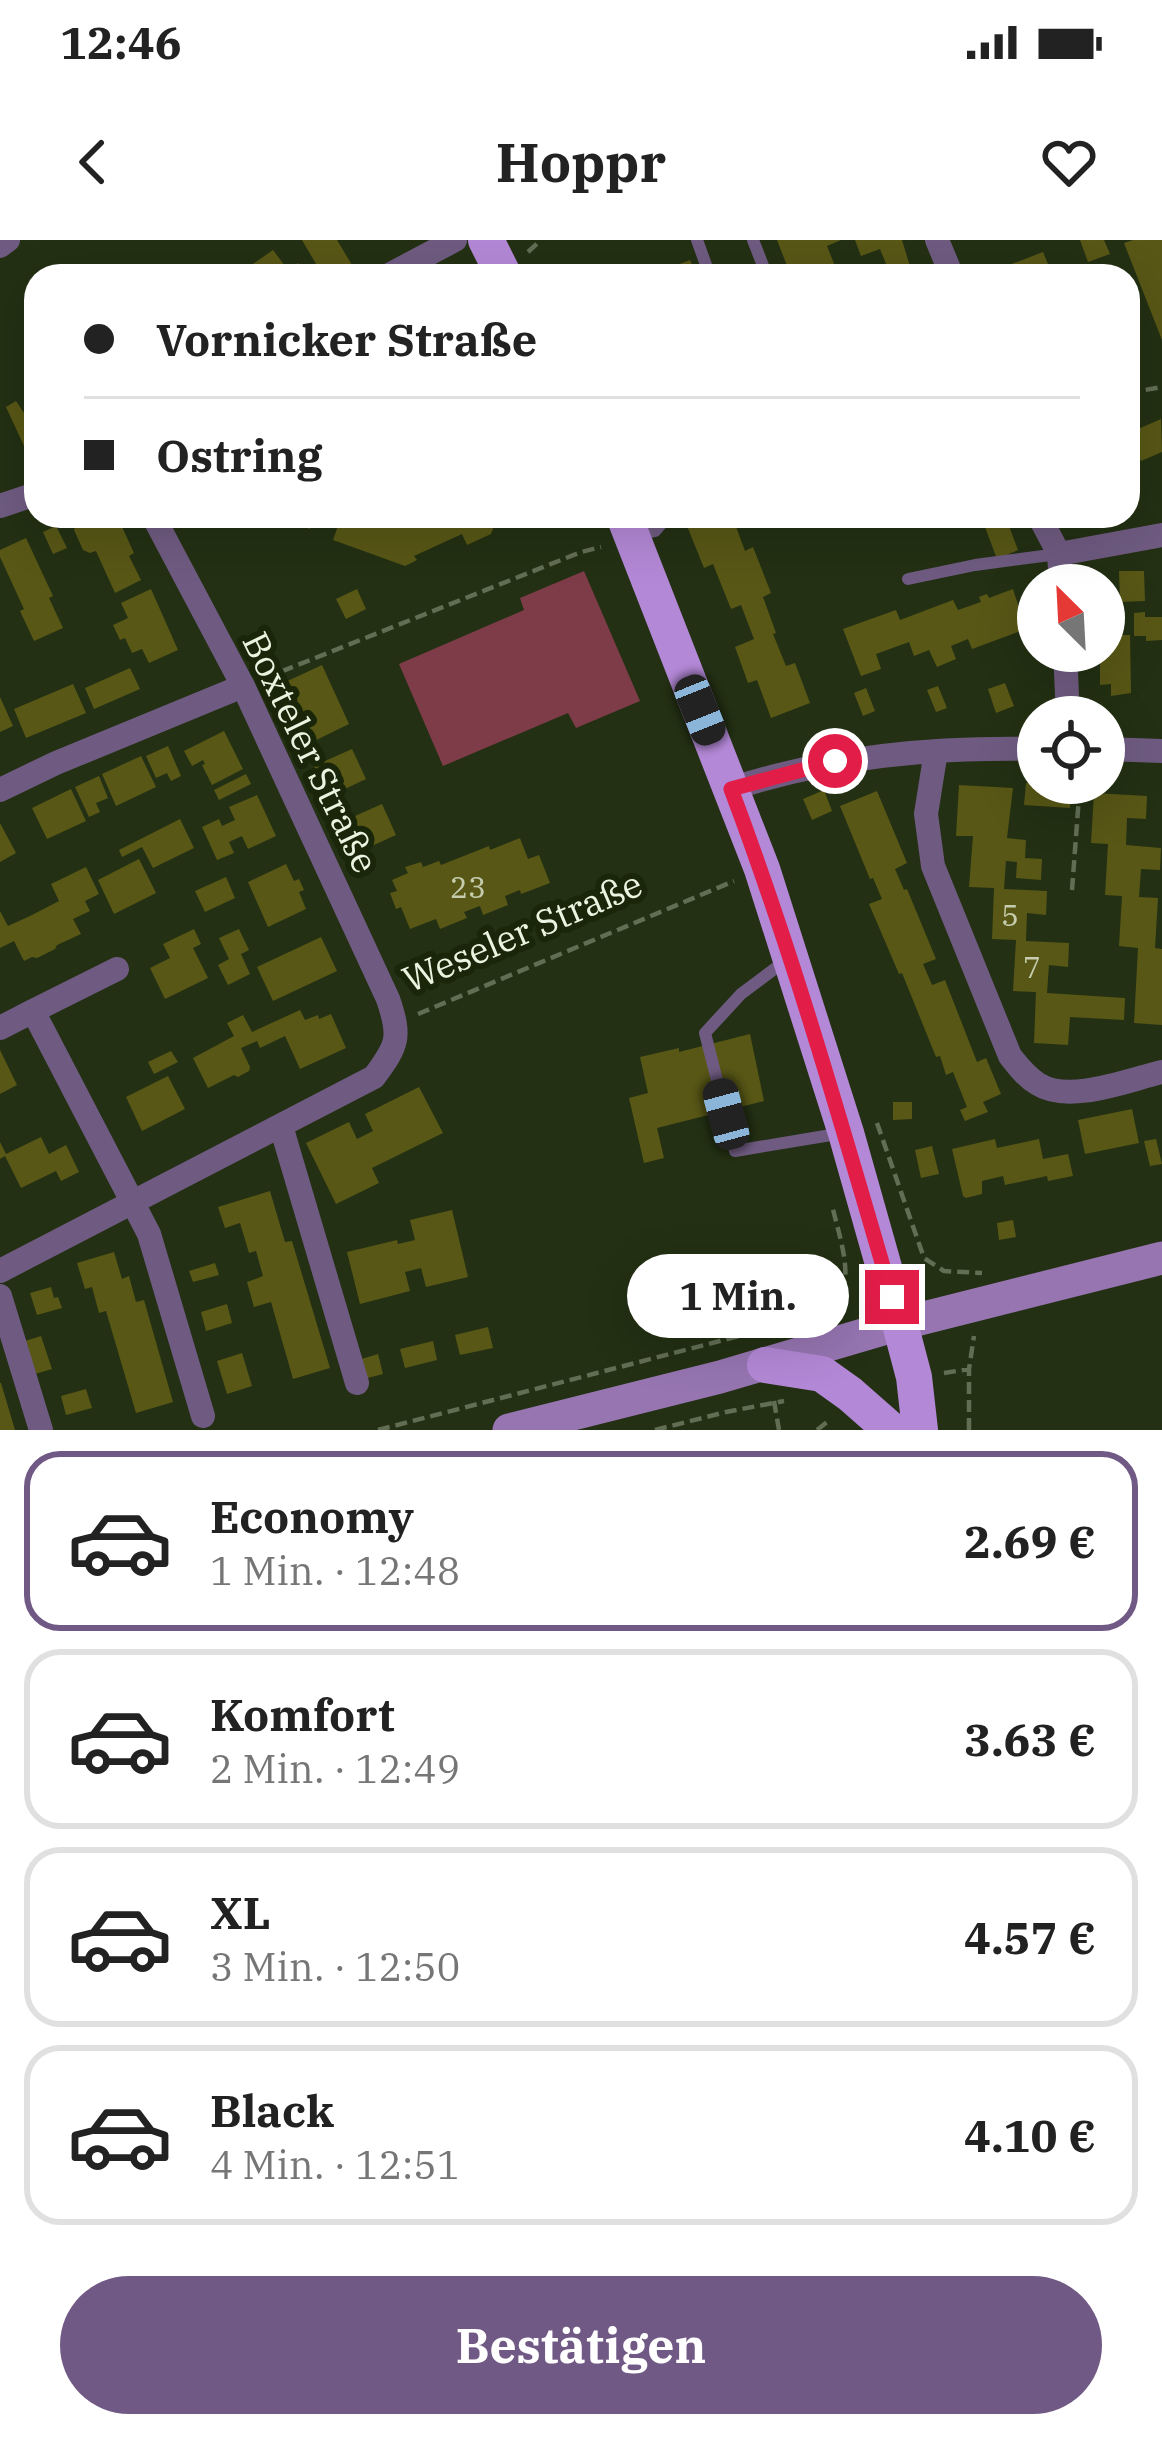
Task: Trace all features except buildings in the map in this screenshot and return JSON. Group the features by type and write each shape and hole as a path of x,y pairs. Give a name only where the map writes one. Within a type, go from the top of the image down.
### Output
{"main road":[{"path":"486,240 511,264"},
{"path":"630,528 762,868 846,1133 900,1324 914,1377 920,1430"},
{"path":"509,1430 1162,1258"},
{"path":"765,1365 822,1374 891,1430"}],"street":[{"path":"0,246 8,240"},
{"path":"410,264 455,240"},
{"name":"Boxteler Straße","path":"159,528 243,686 396,1023"},
{"path":"1045,528 1060,564"},
{"path":"1059,554 1162,535"},
{"path":"0,790 243,686"},
{"path":"731,789 835,761 1017,749"},
{"path":"1125,750 1162,751"},
{"path":"936,752 926,814 933,866 1010,1056 1041,1087 1061,1092 1085,1091 1162,1072"},
{"path":"0,1028 117,969"},
{"path":"33,1011 149,1234 203,1416"},
{"name":"Weseler Straße","path":"0,1270 374,1077 394,1050 396,1023"},
{"path":"281,1126 357,1383"},
{"path":"0,1296 41,1430"}],"lane":[{"path":"908,579 1059,554"},
{"path":"790,957 741,994 705,1033 735,1151 846,1133"}],"path":[{"path":"517,264 541,240"},
{"path":"243,686 581,552 625,528"},
{"path":"1072,890 1078,804"},
{"name":"Weseler Straße","path":"396,1023 762,868"},
{"path":"924,1258 944,1271 960,1272"},
{"path":"379,1430 785,1324 834,1300 847,1280"},
{"path":"969,1370 969,1430"},
{"path":"655,1430 790,1400"},
{"path":"774,1401 779,1430"},
{"path":"819,1409 832,1418"}],"shaded area":[{"path":"584,571 640,701 576,728 568,713 443,766 399,664 524,610 520,598"}],"route":[{"path":"835,761 731,789 800,986 892,1297"}]}
